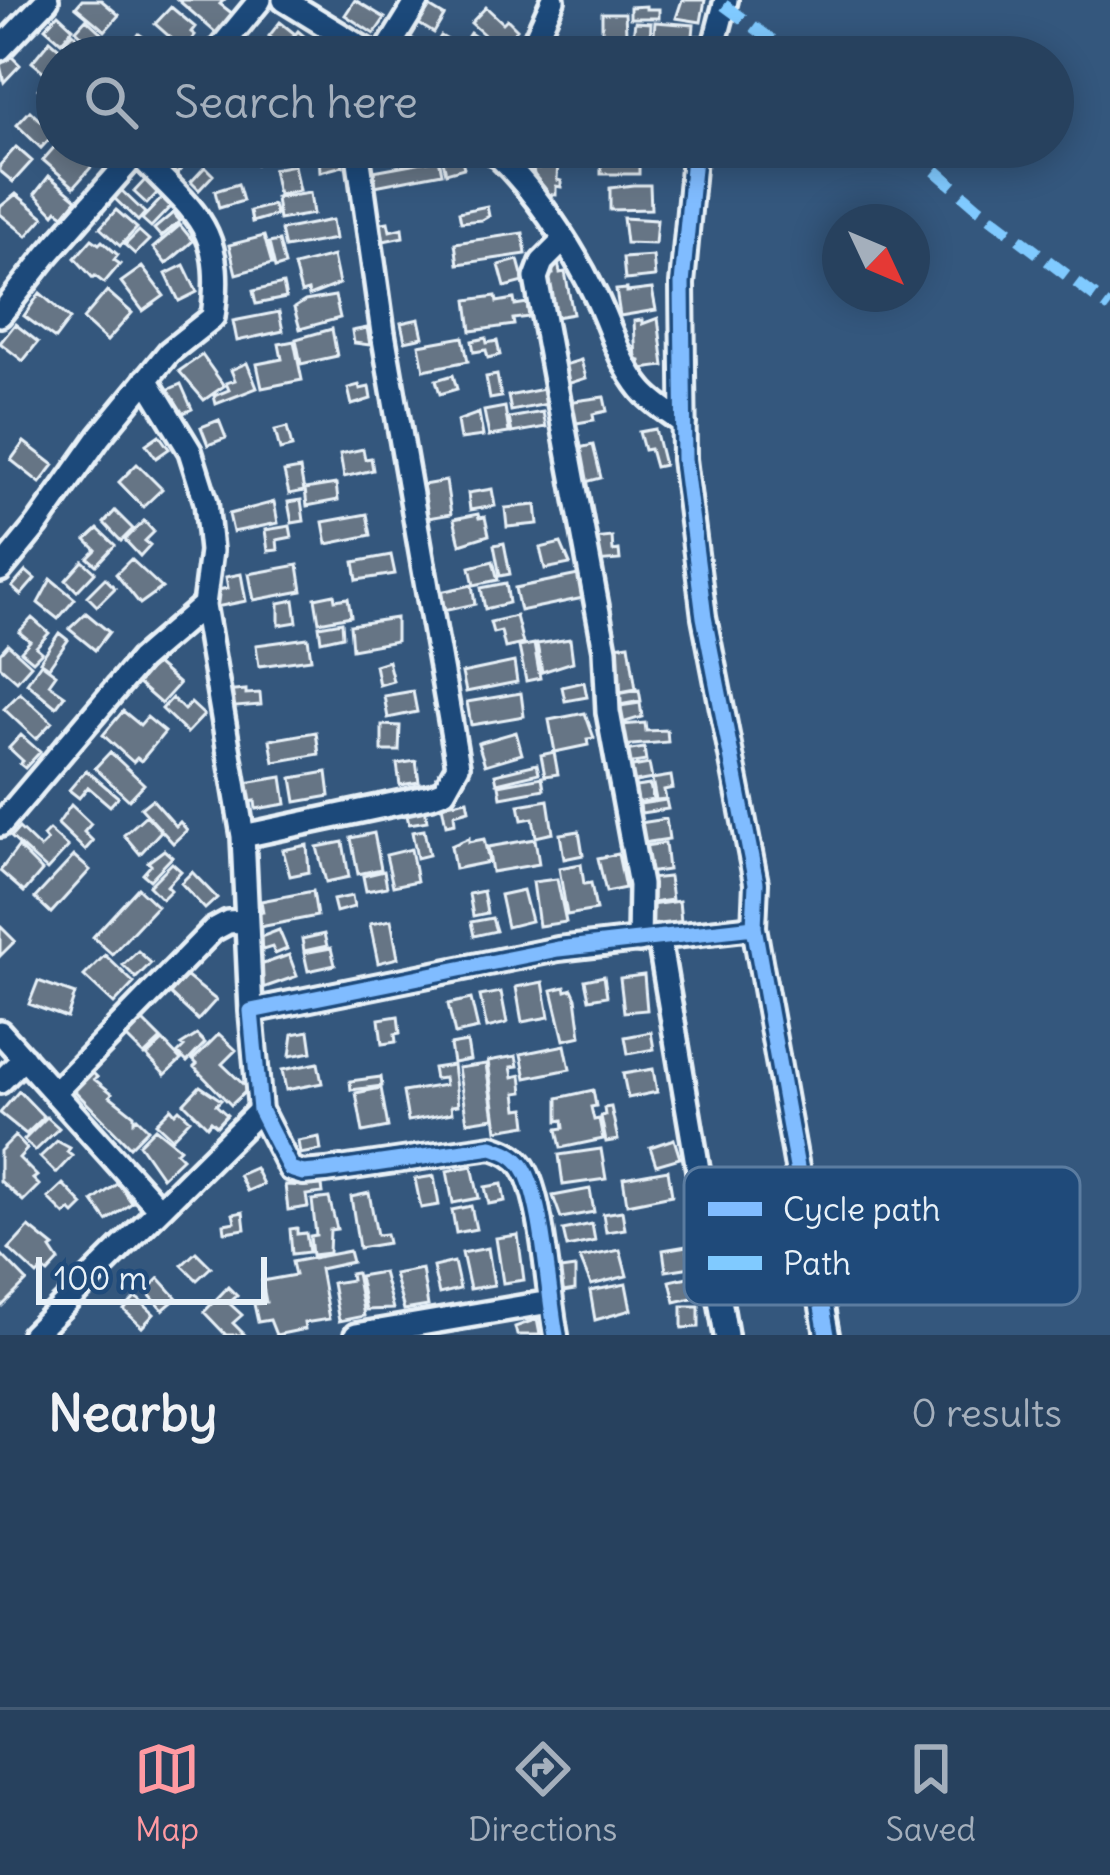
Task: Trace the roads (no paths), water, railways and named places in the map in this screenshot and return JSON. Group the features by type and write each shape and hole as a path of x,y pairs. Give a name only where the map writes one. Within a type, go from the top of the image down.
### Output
{"street":[{"path":"0,49 46,0"},
{"path":"230,36 260,0"},
{"path":"284,0 345,36"},
{"path":"394,36 418,0"},
{"path":"537,36 554,0"},
{"path":"717,36 726,0"},
{"path":"0,315 124,168"},
{"path":"0,569 146,379 213,317 216,252 205,223 156,168"},
{"path":"243,836 444,791 458,766 386,353 360,168"},
{"path":"513,168 596,296 634,379 643,392 684,424"},
{"path":"693,168 682,284 684,459 704,617 756,883 754,927 797,1167"},
{"path":"563,241 542,262 537,287 605,650 608,712 693,1167"},
{"path":"146,379 190,451 206,502 211,551 204,604 243,836 244,921 260,1110 290,1169 303,1173 492,1147 509,1153 524,1168 534,1200 556,1335"},
{"path":"0,825 140,660 204,604"},
{"path":"56,1091 213,930 244,921"},
{"path":"251,1011 558,949 754,927"},
{"path":"0,1032 159,1208"},
{"path":"0,1082 24,1058"},
{"path":"33,1335 260,1110"},
{"path":"356,1335 550,1302"},
{"path":"720,1305 726,1335"},
{"path":"822,1305 827,1335"}]}
